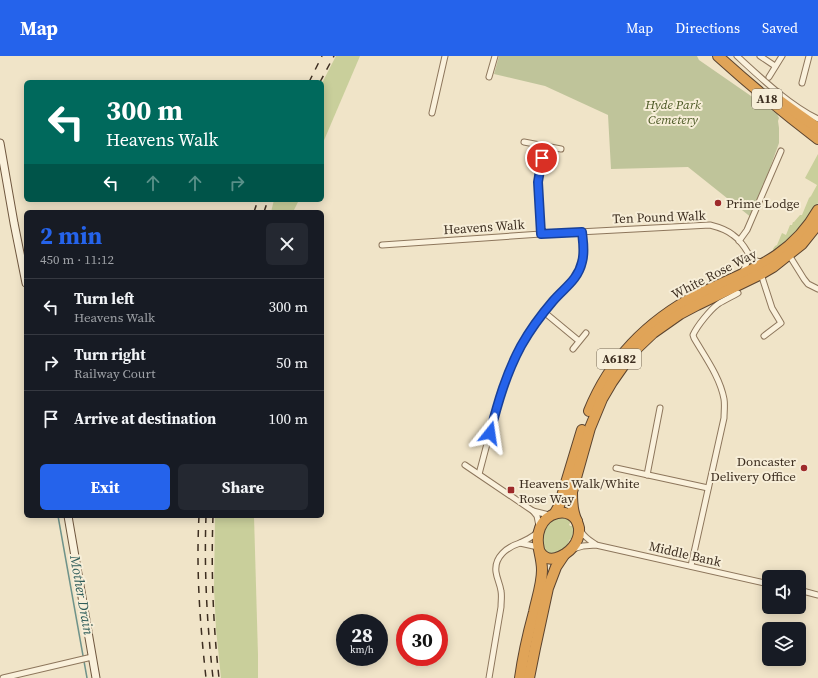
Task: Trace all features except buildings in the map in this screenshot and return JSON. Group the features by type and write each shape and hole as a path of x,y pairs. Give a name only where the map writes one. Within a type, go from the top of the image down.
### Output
{"highway":[{"name":"A18","path":"718,56 738,75 818,139"},
{"name":"A18","path":"728,56 781,102 798,114 818,120"},
{"name":"White Rose Way","path":"539,531 544,522 554,514 559,506 582,428 595,398 608,374 624,352 645,330 662,317 698,295 768,262 802,233 818,210"},
{"name":"White Rose Way","path":"529,678 548,588 556,567 577,540 579,530 572,501 572,492 590,428 602,399 612,382 626,362 642,343 653,333 674,318 697,305 773,267 802,244 818,224"},
{"path":"554,514 558,512 571,514 578,524"},
{"path":"520,678 530,627 542,579 538,539 539,531"},
{"path":"539,550 543,556 552,559 568,552"}],"street":[{"path":"432,113 445,56"},
{"path":"489,78 495,56"},
{"path":"760,56 775,66"},
{"path":"769,76 782,56"},
{"path":"802,83 809,56"},
{"path":"740,57 779,92 818,120"},
{"path":"524,142 561,149"},
{"path":"0,143 24,274"},
{"path":"541,234 538,182 544,146"},
{"path":"739,241 747,230 781,151"},
{"name":"Ten Pound Walk","path":"582,232 710,225 729,232 742,244 748,255"},
{"path":"479,474 501,391 514,359 544,312 577,275 583,261 584,253 582,232"},
{"name":"Heavens Walk","path":"382,245 582,232"},
{"path":"748,255 756,261 768,262"},
{"path":"737,277 748,262 748,255"},
{"path":"789,255 808,284 818,290"},
{"path":"761,274 772,308 781,323 764,336"},
{"path":"691,566 724,418 724,400 717,380 710,364 693,335 714,307 738,293"},
{"path":"544,312 579,341"},
{"path":"573,349 586,333"},
{"path":"647,475 660,408"},
{"path":"465,465 533,510 545,514 554,514"},
{"path":"616,468 708,488"},
{"path":"489,678 501,602 501,591 496,572 496,562 501,554 511,546 528,539 539,531 537,516 533,510"},
{"path":"68,518 96,678"},
{"name":"Middle Bank","path":"578,524 587,540 596,545 762,582"},
{"path":"520,543 539,550"},
{"name":"Middle Bank","path":"568,552 583,546 596,545"},
{"path":"806,592 818,595"},
{"path":"3,678 92,657"}],"green space":[{"path":"336,56 360,56 324,140 324,80"},
{"name":"Hyde Park Cemetery","path":"499,56 697,56 699,60 777,114 779,118 779,143 752,218 688,167 611,169 608,115 545,86 494,74"},
{"path":"818,154 818,203 806,223 793,237 773,253 773,249 777,245 782,233 786,235 790,225 792,225 800,215 802,215 809,198 817,185 805,178"},
{"path":"274,202 298,202 294,210 272,210"},
{"path":"563,517 572,522 569,524 570,526 574,526 572,539 570,539 568,544 561,550 553,553 547,553 542,548 540,542 546,525"},
{"path":"215,518 254,518 258,678 221,678 214,588"}],"waterway":[{"name":"Mother Drain","path":"58,518 87,678"}],"railway":[{"path":"310,80 322,56"},
{"path":"321,80 334,56"},
{"path":"255,210 257,202"},
{"path":"265,210 267,202"},
{"path":"199,518 199,597 206,678"},
{"path":"206,518 206,597 213,678"},
{"path":"213,518 213,597 219,678"}],"place":[{"name":"Prime Lodge","path":"718,203"},
{"name":"Doncaster Delivery Office","path":"804,468"},
{"name":"Heavens Walk/White Rose Way","path":"511,490"}],"route":[{"path":"490,433 501,391 521,346 536,322 577,275 583,261 584,253 582,232 541,234 538,182 542,158"}]}
